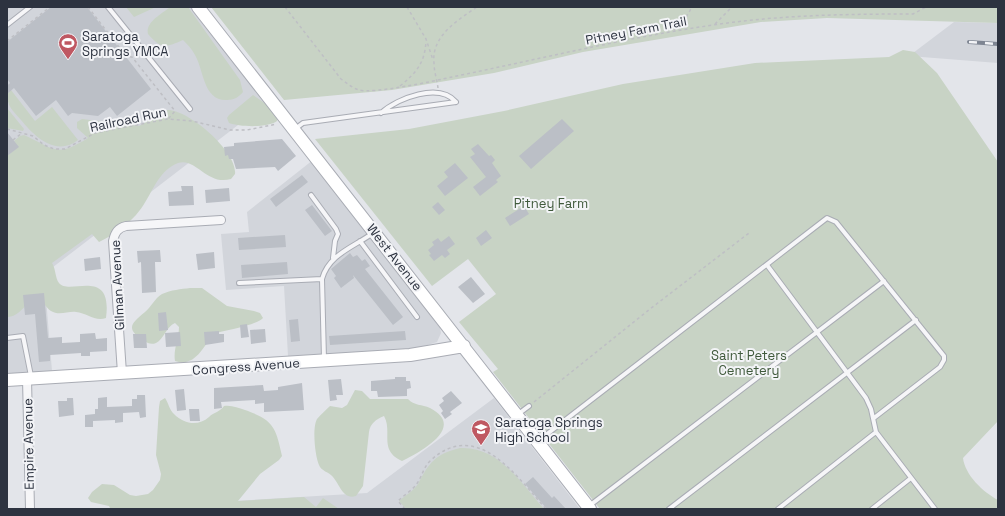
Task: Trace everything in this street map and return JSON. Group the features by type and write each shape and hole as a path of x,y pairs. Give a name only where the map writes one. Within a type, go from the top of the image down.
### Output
{"street":[{"name":"West Avenue","path":"198,7 375,231 589,508"},
{"name":"Gilman Avenue","path":"122,373 113,241 115,233 120,228 126,226 220,220"},
{"name":"Congress Avenue","path":"7,380 410,355 464,346"},
{"name":"Empire Avenue","path":"29,379 30,509"}],"lane":[{"path":"7,25 30,7"},
{"path":"108,7 190,109"},
{"path":"295,129 303,123 381,114 456,102 453,98 439,92 415,96 402,101 381,114"},
{"path":"311,195 336,228 338,234 335,241 333,258 322,279 324,361"},
{"path":"538,441 767,265 823,220 830,218 836,222 916,320 942,353 944,360 943,364 874,418"},
{"path":"333,258 375,231"},
{"path":"360,241 417,317"},
{"path":"767,265 848,372 866,398 874,418 876,432 936,509"},
{"path":"239,283 322,279"},
{"path":"589,508 884,281"},
{"path":"669,509 916,320"},
{"path":"7,338 23,336 29,379"},
{"path":"517,415 529,406"},
{"path":"778,509 876,432"},
{"path":"872,509 911,478"}],"path":[{"path":"7,41 50,7"},
{"path":"88,7 126,56 132,56 175,111 168,120"},
{"name":"Pitney Farm Trail","path":"285,7 341,79 350,86 360,90 437,80 672,31 714,24 804,16 912,14 926,7"},
{"path":"407,7 426,39 433,62 439,92"},
{"path":"433,62 437,43 449,27 477,7"},
{"path":"672,31 684,21 692,7"},
{"path":"714,24 732,7"},
{"path":"400,86 419,67 425,54 426,39"},
{"name":"Railroad Run","path":"7,129 22,133 54,149 64,149 95,133 168,120 192,121 230,130 266,127 279,123"},
{"path":"13,140 22,133"},
{"path":"529,406 650,309 749,233"},
{"path":"405,509 398,501 416,484 419,476 429,462 443,452 468,446 485,450 500,458 546,509"}],"shaded area":[{"path":"7,7 190,7 242,74 268,102 44,274 52,371 7,374"},
{"path":"954,22 998,23 998,63 909,56"},
{"path":"313,160 440,328 441,333 437,342 416,349 288,356 284,286 226,290 221,234 249,232 247,212"},
{"name":"Saratoga Springs High School","path":"494,398 580,509 102,509 367,493"}],"green space":[{"path":"126,7 156,7 134,17"},
{"path":"170,7 188,7 240,80 243,92 240,95 234,99 227,100 219,99 213,96 205,84 195,55 183,40 172,45 164,46 156,42 148,34 149,26 152,22"},
{"path":"211,7 998,7 998,23 827,18 761,22 583,52 494,73 392,90 284,100"},
{"path":"903,50 915,52 937,73 998,162 998,421 963,458 964,464 971,477 981,488 998,500 998,509 600,509 493,372 498,369 459,322 496,294 468,259 432,286 315,139 409,129 504,111 623,84 755,63 889,57"},
{"path":"11,90 35,121 52,107 78,140 70,145 54,146 39,138 11,108 8,102 7,94"},
{"path":"253,95 266,104 278,118 277,121 261,126 229,123 227,118 229,115"},
{"path":"7,108 24,129 23,131 7,128"},
{"path":"167,110 187,116 210,133 229,155 234,165 235,174 231,179 215,179 190,164 184,162 178,163 164,172 136,215 123,227 99,242 92,234 52,263 59,283 64,286 89,286 97,288 103,292 106,302 106,318 98,319 76,312 54,312 48,308 39,297 30,301 16,314 7,317 7,156 18,147 14,141 20,136 24,135 49,147 62,150 88,138 77,128 77,122 82,119 139,126"},
{"path":"190,288 202,288 227,306 260,313 263,318 247,326 213,334 198,355 193,359 182,362 175,361 179,327 175,323 169,327 159,341 153,344 145,342 138,337 134,333 132,326 162,294"},
{"path":"355,390 362,391 370,399 408,399 415,404 430,408 440,415 444,423 442,431 437,438 419,452 402,461 390,452 384,416 376,420 372,424 369,432 363,486 356,496 352,497 345,494 333,477 320,467 316,455 314,435 315,423 317,419 330,406 342,408 347,405"},
{"path":"165,398 173,413 178,418 187,422 201,422 221,410 224,406 230,406 262,417 272,426 278,438 282,456 260,474 238,501 304,497 316,507 323,498 339,509 102,509 110,508 109,506 91,502 88,498 92,492 102,484 114,485 130,495 136,496 148,494 153,490 160,480 161,474 156,455 159,407 160,401"},
{"path":"460,448 474,449 486,453 498,460 518,478 544,509 406,509 399,501 412,491 418,484 434,460 444,453"}],"building":[{"name":"Saratoga Springs YMCA","path":"51,7 87,7 151,89 117,116 110,107 98,116 72,113 68,116 56,100 36,116 14,88 7,94 7,86 10,83 7,79 7,42"},
{"path":"562,119 574,131 531,169 519,156"},
{"path":"7,132 19,147 7,156"},
{"path":"282,139 296,156 278,171 275,167 236,169 233,159 229,159 228,155 225,156 224,147 234,146 234,143"},
{"path":"478,144 495,160 492,163 501,176 496,180 498,182 480,196 473,187 486,177 470,157 475,154 471,149"},
{"path":"455,163 468,178 445,196 437,186 448,177 444,172"},
{"path":"302,175 308,182 276,207 270,199"},
{"path":"181,186 193,186 194,205 169,206 168,192 182,191"},
{"path":"229,188 230,201 206,203 205,190"},
{"path":"438,202 445,210 439,215 432,207"},
{"path":"312,205 332,231 325,236 305,210"},
{"path":"524,206 529,214 510,226 505,218"},
{"path":"486,230 492,238 481,246 476,238"},
{"path":"285,235 286,247 239,250 238,238"},
{"path":"449,236 455,244 447,250 450,254 445,258 442,255 434,261 429,255 431,254 428,250 434,245 432,242 438,238 441,242"},
{"path":"160,250 161,262 155,262 156,292 142,293 141,262 138,263 137,251"},
{"path":"214,252 215,268 198,270 196,254"},
{"path":"350,253 353,257 357,255 362,261 365,259 370,266 365,269 403,317 393,325 353,275 354,278 341,288 334,278 336,276 331,269"},
{"path":"100,257 101,269 85,271 84,259"},
{"path":"287,262 288,274 242,278 241,265"},
{"path":"471,277 485,294 473,303 458,287"},
{"path":"44,293 48,338 62,337 62,343 80,342 80,334 95,333 96,339 107,338 107,351 90,352 90,356 81,356 81,353 50,355 50,361 39,362 35,314 25,315 23,295"},
{"path":"166,312 168,330 159,331 158,313"},
{"path":"298,319 300,341 291,342 289,320"},
{"path":"247,324 249,337 241,338 240,325"},
{"path":"265,329 266,342 251,344 250,330"},
{"path":"219,331 219,334 224,334 224,342 205,345 204,332"},
{"path":"405,331 406,340 330,345 329,336"},
{"path":"180,332 181,346 166,347 165,333"},
{"path":"133,334 146,334 147,348 134,348"},
{"path":"395,377 406,377 406,381 410,381 411,388 407,389 407,396 378,397 377,391 371,391 371,381 395,379"},
{"path":"341,379 343,395 336,395 337,400 330,401 328,380"},
{"path":"302,383 304,410 264,412 264,403 255,404 255,400 221,402 222,408 214,409 214,388 263,385 264,391 278,390 278,387"},
{"path":"184,389 186,410 177,411 175,390"},
{"path":"451,391 462,403 450,412 452,414 445,419 441,413 443,411 439,405 444,401 442,398"},
{"path":"137,395 145,395 146,417 140,418 139,412 123,413 123,422 115,423 115,420 93,421 93,427 85,427 85,415 95,414 95,409 98,409 98,398 107,397 107,407 132,406 132,399 137,399"},
{"path":"67,398 73,398 74,415 59,417 58,401 67,401"},
{"path":"189,409 199,409 200,421 190,421"},
{"path":"533,477 552,498 554,496 566,509 547,509 525,484"}],"railway":[{"path":"969,42 998,44"}],"place":[{"name":"Saratoga Springs YMCA","path":"68,60"},
{"name":"Saratoga Springs High School","path":"481,446"}],"park label":[{"name":"Pitney Farm","path":"551,203"},
{"name":"Saint Peters Cemetery","path":"749,362"}]}
